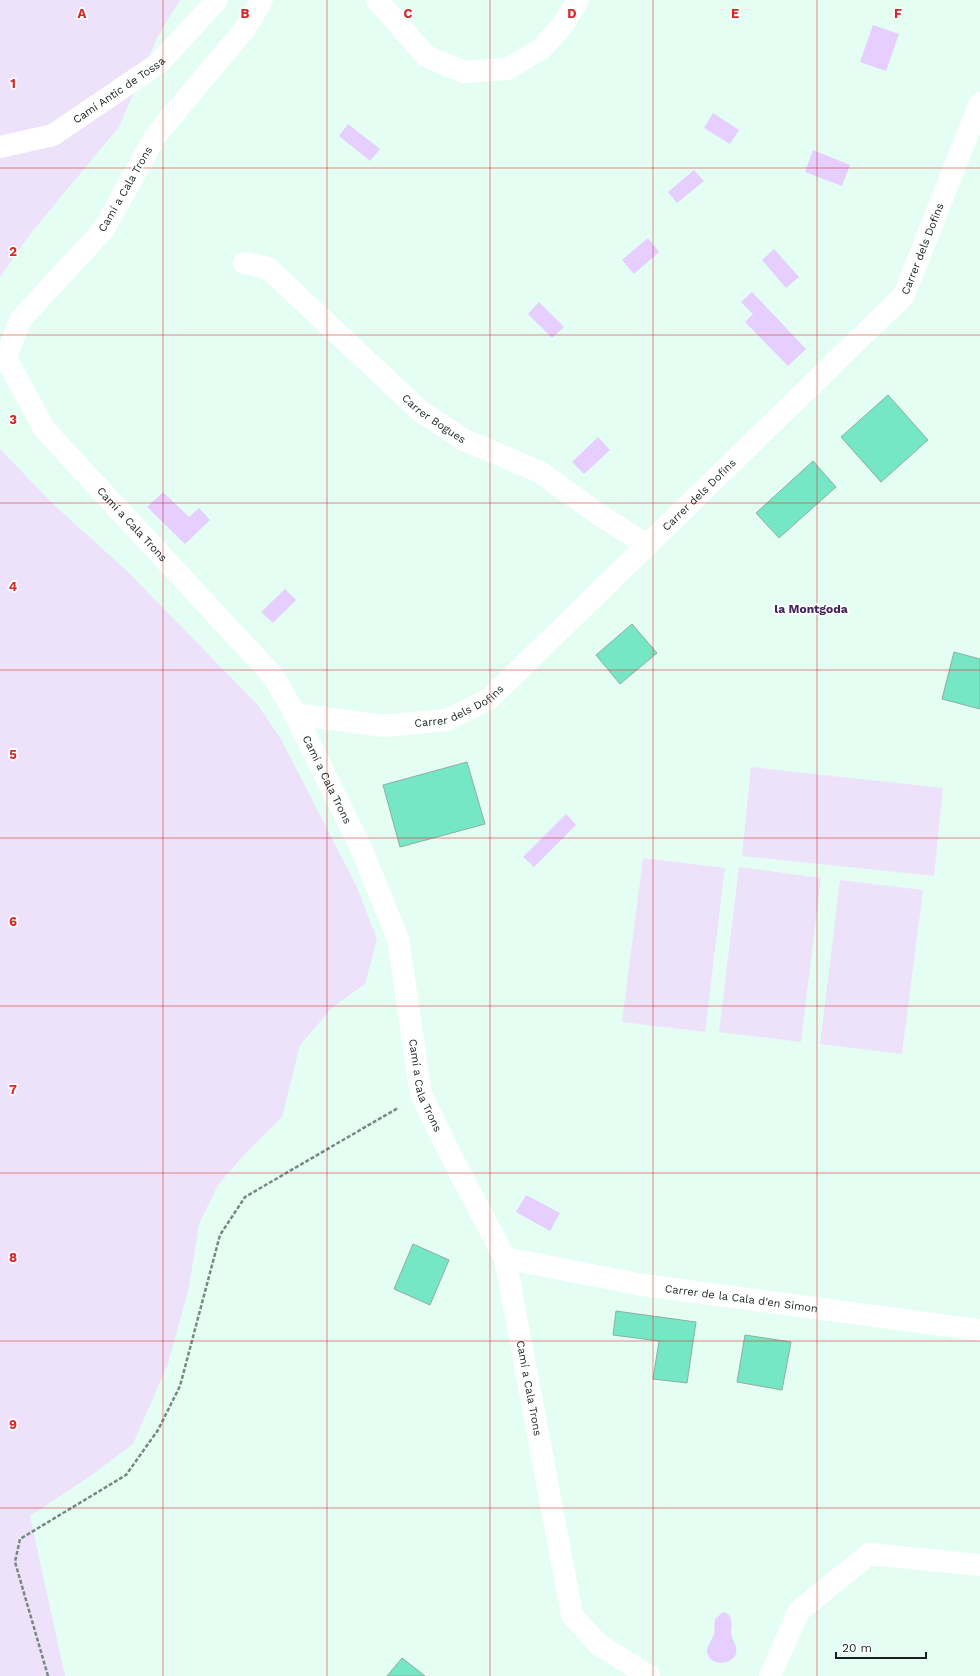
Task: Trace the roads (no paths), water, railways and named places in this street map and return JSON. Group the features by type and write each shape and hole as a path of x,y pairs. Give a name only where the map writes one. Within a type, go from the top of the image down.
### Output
{"street":[{"name":"Camí Antic de Tossa","path":"0,147 53,135 159,63 217,0"},
{"name":"Camí a Cala Trons","path":"262,0 244,30 156,135 104,229 20,320 6,358 45,430 274,677 295,714 361,848 398,940 421,1094 453,1160 505,1258 572,1615 598,1644 649,1676"},
{"path":"377,0 426,56 464,72 507,69 541,49 562,26 578,0"},
{"name":"Carrer dels Dofins","path":"295,714 384,726 447,720 489,699 904,295 980,103"},
{"name":"Carrer Bogues","path":"244,263 268,268 419,410 464,440 540,472 647,546"},
{"name":"Carrer de la Cala d'en Simon","path":"505,1258 643,1285 980,1330"},
{"path":"770,1676 799,1611 869,1554 980,1565"}],"district":[{"name":"la Montgoda","path":"811,609"}]}
